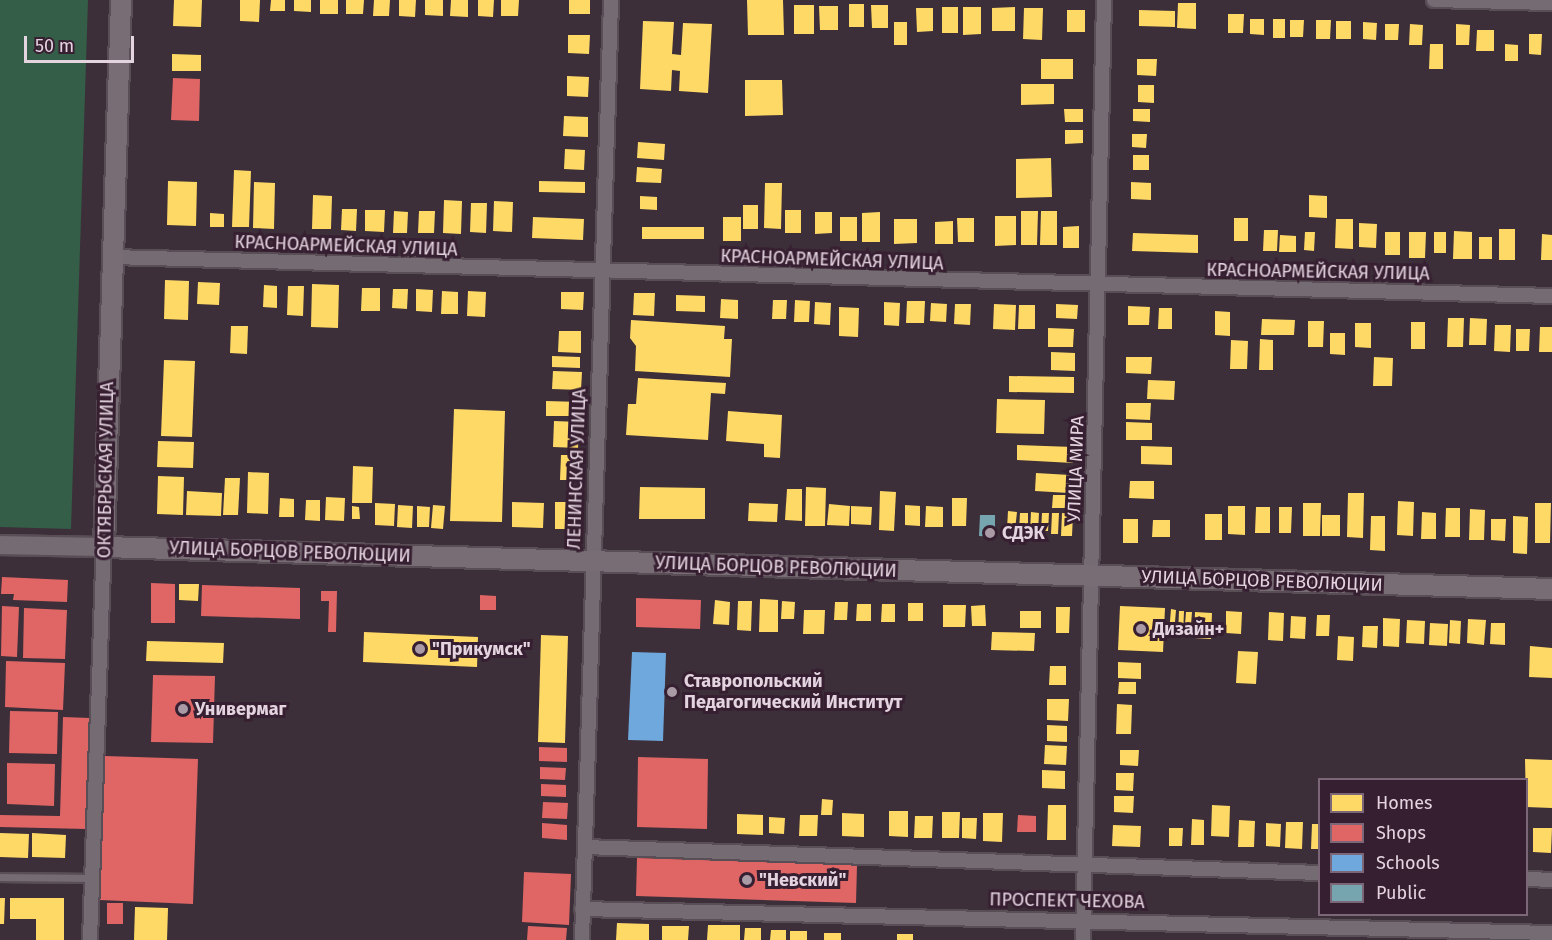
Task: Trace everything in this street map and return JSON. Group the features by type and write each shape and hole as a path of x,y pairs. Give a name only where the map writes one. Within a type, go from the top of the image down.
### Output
{"main road":[{"name":"ОКТЯБРЬСКАЯ УЛИЦА","path":"104,547 111,257 121,0"},
{"name":"УЛИЦА БОРЦОВ РЕВОЛЮЦИИ","path":"104,547 1552,589"}],"street":[{"name":"ЛЕНИНСКАЯ УЛИЦА","path":"582,940 591,561 603,272 610,0"},
{"name":"УЛИЦА МИРА","path":"1083,940 1087,867 1104,0"},
{"path":"1434,0 1552,3"},
{"name":"КРАСНОАРМЕЙСКАЯ УЛИЦА","path":"111,257 1552,296"},
{"name":"УЛИЦА БОРЦОВ РЕВОЛЮЦИИ","path":"0,545 104,547"},
{"name":"ОКТЯБРЬСКАЯ УЛИЦА","path":"90,940 104,547"},
{"name":"ПРОСПЕКТ ЧЕХОВА","path":"585,847 1087,867 1318,873"},
{"path":"1528,879 1552,880"},
{"name":"ПРОСПЕКТ ЧЕХОВА","path":"582,909 1084,919 1552,933"}],"lane":[{"path":"0,877 92,878"}],"green space":[{"path":"0,0 88,0 71,529 0,527"}],"building: Homes":[{"path":"174,0 202,0 201,27 173,26"},
{"path":"240,0 260,0 259,22 240,21"},
{"path":"271,0 285,0 285,11 270,11"},
{"path":"294,0 311,0 311,12 294,11"},
{"path":"320,0 338,0 338,14 320,14"},
{"path":"346,0 364,0 363,14 346,14"},
{"path":"374,0 390,0 389,16 373,16"},
{"path":"399,0 416,0 415,17 399,16"},
{"path":"425,0 443,0 443,16 425,15"},
{"path":"451,0 468,0 468,17 450,16"},
{"path":"478,0 494,0 493,17 478,16"},
{"path":"501,0 519,0 518,16 501,16"},
{"path":"569,0 590,0 590,14 569,14"},
{"path":"747,0 783,0 784,35 748,35"},
{"path":"1178,3 1196,3 1196,29 1177,28"},
{"path":"849,4 864,4 864,27 849,27"},
{"path":"794,5 814,5 814,34 794,34"},
{"path":"871,5 888,5 888,28 872,28"},
{"path":"819,6 838,6 838,30 820,30"},
{"path":"942,7 958,7 958,33 942,33"},
{"path":"963,7 981,7 981,34 963,35"},
{"path":"1015,7 1015,31 992,31 992,8"},
{"path":"916,8 933,8 933,31 917,32"},
{"path":"1024,8 1043,8 1042,40 1023,39"},
{"path":"1067,10 1085,10 1085,32 1067,32"},
{"path":"1139,10 1175,11 1175,27 1139,26"},
{"path":"1228,14 1244,14 1243,33 1228,33"},
{"path":"1250,19 1264,19 1264,35 1250,34"},
{"path":"1273,19 1285,19 1285,38 1273,38"},
{"path":"1290,20 1304,20 1303,37 1290,37"},
{"path":"1316,20 1331,20 1330,39 1316,39"},
{"path":"643,21 674,22 672,54 681,55 683,23 712,24 708,93 679,91 680,71 672,70 671,91 640,89"},
{"path":"1336,21 1351,21 1351,39 1336,39"},
{"path":"894,22 907,22 907,45 894,45"},
{"path":"1363,22 1377,23 1376,40 1363,39"},
{"path":"1385,24 1399,24 1398,40 1385,40"},
{"path":"1410,24 1423,25 1422,45 1409,45"},
{"path":"1456,24 1470,25 1469,45 1456,45"},
{"path":"1477,30 1494,30 1494,51 1476,51"},
{"path":"1529,34 1542,34 1541,55 1529,54"},
{"path":"568,35 590,35 589,54 568,53"},
{"path":"1430,44 1443,44 1443,69 1429,69"},
{"path":"1505,44 1518,45 1518,61 1505,61"},
{"path":"172,54 201,55 201,71 172,71"},
{"path":"1041,59 1073,59 1073,79 1041,79"},
{"path":"1137,59 1157,59 1156,76 1137,75"},
{"path":"567,76 589,77 588,97 567,96"},
{"path":"745,80 782,80 783,115 745,116"},
{"path":"1021,84 1054,84 1054,104 1021,105"},
{"path":"1138,85 1154,85 1154,103 1138,102"},
{"path":"1064,109 1083,109 1083,122 1065,122"},
{"path":"1133,109 1150,109 1150,122 1133,121"},
{"path":"564,116 588,117 588,137 563,136"},
{"path":"1065,130 1083,130 1083,143 1065,144"},
{"path":"1132,134 1147,134 1146,148 1132,147"},
{"path":"638,142 665,144 664,160 637,158"},
{"path":"565,149 585,150 584,170 564,169"},
{"path":"1133,155 1149,155 1149,170 1133,170"},
{"path":"1051,158 1052,197 1016,198 1016,159"},
{"path":"637,167 662,169 661,183 636,182"},
{"path":"234,170 251,171 249,227 232,227"},
{"path":"168,181 197,182 196,226 167,225"},
{"path":"539,181 585,182 585,193 539,192"},
{"path":"254,182 275,183 274,229 253,228"},
{"path":"1131,182 1151,183 1151,200 1131,199"},
{"path":"765,183 782,183 781,229 764,228"},
{"path":"313,195 332,196 331,229 312,229"},
{"path":"1309,195 1327,196 1327,218 1309,217"},
{"path":"640,196 657,197 657,210 640,209"},
{"path":"444,200 462,201 461,234 443,233"},
{"path":"494,201 513,202 512,232 493,231"},
{"path":"471,203 487,203 486,233 470,232"},
{"path":"743,205 758,205 758,229 743,229"},
{"path":"342,209 357,209 356,231 341,230"},
{"path":"365,210 385,210 384,232 365,231"},
{"path":"785,210 801,210 801,233 785,233"},
{"path":"394,211 408,212 407,233 393,233"},
{"path":"419,211 435,211 434,233 418,233"},
{"path":"1021,211 1038,211 1037,245 1021,245"},
{"path":"1041,211 1057,211 1057,245 1040,245"},
{"path":"815,212 832,212 832,233 815,234"},
{"path":"880,212 880,242 862,242 862,213"},
{"path":"210,213 224,214 224,227 210,227"},
{"path":"995,216 1016,216 1016,245 995,246"},
{"path":"533,217 584,219 583,240 532,238"},
{"path":"723,217 741,217 741,241 723,241"},
{"path":"840,217 857,217 857,241 840,241"},
{"path":"957,218 974,218 974,242 958,242"},
{"path":"1234,218 1248,218 1248,241 1234,241"},
{"path":"894,219 917,219 917,243 894,244"},
{"path":"1336,219 1353,219 1353,249 1335,248"},
{"path":"953,221 953,244 935,244 935,222"},
{"path":"1359,223 1377,224 1376,248 1359,247"},
{"path":"1079,226 1079,248 1063,248 1063,227"},
{"path":"642,227 704,227 704,239 642,239"},
{"path":"1499,229 1515,229 1515,260 1499,260"},
{"path":"1264,230 1278,230 1277,251 1263,251"},
{"path":"1454,231 1472,232 1472,259 1453,259"},
{"path":"1305,232 1315,232 1314,251 1304,250"},
{"path":"1385,232 1400,232 1400,255 1385,255"},
{"path":"1409,232 1426,232 1425,258 1409,258"},
{"path":"1434,232 1446,232 1446,253 1434,253"},
{"path":"1133,233 1198,235 1198,253 1132,251"},
{"path":"1542,234 1552,235 1552,260 1541,260"},
{"path":"1280,235 1296,236 1296,252 1279,252"},
{"path":"1479,237 1492,237 1492,259 1479,259"},
{"path":"165,280 189,281 188,320 164,319"},
{"path":"198,282 220,283 219,305 197,304"},
{"path":"312,284 339,285 338,328 311,327"},
{"path":"264,285 277,286 277,308 263,307"},
{"path":"288,286 304,286 303,316 287,315"},
{"path":"362,288 380,288 380,311 361,311"},
{"path":"393,289 408,289 407,309 392,308"},
{"path":"416,289 433,290 432,312 416,311"},
{"path":"442,291 458,292 458,314 441,314"},
{"path":"468,291 486,292 485,317 467,316"},
{"path":"561,292 584,292 583,310 561,309"},
{"path":"634,293 655,293 654,316 633,315"},
{"path":"676,295 705,296 705,312 676,311"},
{"path":"721,299 738,300 738,319 720,318"},
{"path":"773,300 787,300 786,319 772,319"},
{"path":"795,300 810,301 809,322 794,322"},
{"path":"907,301 925,301 924,323 906,323"},
{"path":"815,302 831,303 830,325 814,324"},
{"path":"884,302 900,303 899,326 884,325"},
{"path":"931,303 947,304 946,322 930,321"},
{"path":"955,304 971,304 970,325 954,324"},
{"path":"994,304 1016,305 1015,330 993,329"},
{"path":"1056,304 1078,305 1077,319 1056,318"},
{"path":"1019,305 1035,305 1035,329 1018,329"},
{"path":"1128,306 1150,307 1149,325 1128,325"},
{"path":"839,307 859,308 858,337 839,336"},
{"path":"1159,308 1172,308 1172,329 1158,329"},
{"path":"1215,311 1230,312 1230,336 1215,335"},
{"path":"1448,318 1464,318 1463,347 1447,347"},
{"path":"1470,318 1487,319 1486,345 1469,345"},
{"path":"1262,319 1295,320 1294,335 1261,335"},
{"path":"631,320 725,326 724,339 732,339 730,377 635,371 636,346 630,338"},
{"path":"1308,321 1324,321 1323,347 1308,347"},
{"path":"1411,322 1425,322 1425,349 1411,349"},
{"path":"1355,323 1371,323 1371,348 1355,347"},
{"path":"1495,325 1511,325 1510,352 1494,351"},
{"path":"231,326 248,326 247,354 230,353"},
{"path":"1540,327 1552,327 1552,352 1539,352"},
{"path":"1048,328 1074,329 1073,347 1048,347"},
{"path":"1516,329 1530,329 1529,351 1516,351"},
{"path":"559,331 581,331 581,353 558,352"},
{"path":"1330,333 1345,333 1345,355 1330,354"},
{"path":"1260,339 1273,340 1273,370 1259,370"},
{"path":"1231,340 1248,341 1247,369 1230,369"},
{"path":"1051,352 1075,353 1075,371 1051,370"},
{"path":"552,356 580,357 580,368 552,367"},
{"path":"1126,357 1152,357 1151,374 1126,373"},
{"path":"1374,357 1393,358 1392,386 1373,386"},
{"path":"164,360 195,361 192,437 161,436"},
{"path":"553,371 582,372 581,390 552,389"},
{"path":"1009,376 1074,377 1074,393 1009,392"},
{"path":"638,378 726,383 725,394 711,393 708,440 626,435 628,404 636,404"},
{"path":"1148,380 1175,381 1174,400 1147,399"},
{"path":"997,399 1045,400 1044,434 996,433"},
{"path":"546,401 581,402 580,416 546,416"},
{"path":"1126,403 1151,403 1150,420 1126,419"},
{"path":"454,409 505,411 502,522 450,521"},
{"path":"728,411 782,415 780,458 764,457 764,444 726,441"},
{"path":"554,421 579,422 578,448 553,447"},
{"path":"1126,422 1152,423 1152,440 1126,440"},
{"path":"158,441 194,442 193,468 157,467"},
{"path":"1017,445 1073,447 1073,463 1017,460"},
{"path":"1141,446 1172,447 1172,465 1141,464"},
{"path":"561,455 579,455 578,480 560,480"},
{"path":"353,466 373,467 372,503 352,503"},
{"path":"248,472 269,473 268,514 247,513"},
{"path":"1036,473 1070,475 1069,493 1035,491"},
{"path":"158,476 184,477 183,515 157,514"},
{"path":"225,478 240,478 238,515 223,515"},
{"path":"1130,481 1154,481 1154,499 1129,498"},
{"path":"640,487 705,488 705,519 639,519"},
{"path":"806,487 826,488 825,526 805,526"},
{"path":"787,489 802,489 802,521 785,520"},
{"path":"187,491 222,493 221,516 186,515"},
{"path":"880,491 896,492 894,531 879,530"},
{"path":"1348,493 1364,493 1363,538 1347,537"},
{"path":"1053,495 1070,495 1070,508 1052,508"},
{"path":"326,497 345,498 344,521 325,520"},
{"path":"280,498 294,499 294,517 279,517"},
{"path":"952,498 967,498 966,526 952,526"},
{"path":"306,500 320,500 320,521 305,520"},
{"path":"1398,501 1414,502 1413,536 1397,535"},
{"path":"512,502 544,503 543,528 512,527"},
{"path":"555,502 577,502 576,529 555,529"},
{"path":"375,503 395,504 394,526 375,525"},
{"path":"749,503 778,504 777,522 748,521"},
{"path":"1303,503 1321,503 1320,536 1303,536"},
{"path":"1535,503 1551,503 1550,543 1535,543"},
{"path":"829,504 850,506 849,526 827,525"},
{"path":"398,505 413,506 412,528 397,527"},
{"path":"433,505 445,506 443,529 431,528"},
{"path":"905,505 920,506 920,526 905,525"},
{"path":"352,506 359,507 360,519 352,519"},
{"path":"417,506 430,507 429,527 417,527"},
{"path":"851,506 872,507 871,525 851,524"},
{"path":"926,506 943,507 943,527 925,527"},
{"path":"1228,506 1245,506 1245,535 1228,534"},
{"path":"1256,507 1270,507 1270,533 1255,533"},
{"path":"1279,507 1292,507 1291,533 1279,533"},
{"path":"1446,508 1460,508 1460,537 1445,537"},
{"path":"1470,509 1485,510 1484,540 1469,540"},
{"path":"1008,511 1017,512 1015,530 1007,529"},
{"path":"1031,512 1039,513 1038,531 1030,531"},
{"path":"1422,512 1436,513 1436,539 1421,539"},
{"path":"1020,513 1028,513 1028,532 1019,531"},
{"path":"1042,513 1049,513 1048,531 1041,531"},
{"path":"1052,513 1059,513 1058,534 1051,534"},
{"path":"1062,513 1073,514 1072,536 1061,536"},
{"path":"1205,514 1222,514 1222,540 1205,540"},
{"path":"1322,515 1340,515 1340,536 1322,536"},
{"path":"1371,516 1385,516 1385,551 1370,550"},
{"path":"1513,516 1528,517 1527,554 1513,553"},
{"path":"1123,519 1138,519 1138,543 1123,543"},
{"path":"1491,519 1506,519 1505,541 1491,540"},
{"path":"1153,520 1170,520 1170,537 1152,537"},
{"path":"179,584 199,584 198,601 179,600"},
{"path":"760,599 778,600 778,632 759,632"},
{"path":"715,600 730,602 729,625 713,624"},
{"path":"738,601 752,601 751,631 737,630"},
{"path":"782,601 795,602 794,619 781,619"},
{"path":"835,602 848,602 847,620 834,620"},
{"path":"908,603 923,603 923,621 908,621"},
{"path":"857,604 871,604 871,621 856,621"},
{"path":"882,604 895,604 895,622 881,622"},
{"path":"943,605 966,605 965,627 943,627"},
{"path":"985,605 986,626 972,626 971,606"},
{"name":"Дизайн+","path":"1120,606 1165,608 1163,652 1118,650"},
{"path":"1056,607 1070,607 1069,633 1056,633"},
{"path":"1171,609 1176,610 1174,634 1169,633"},
{"path":"804,610 825,610 824,634 803,634"},
{"path":"1020,611 1041,611 1041,628 1020,628"},
{"path":"1179,611 1184,611 1183,635 1178,635"},
{"path":"1226,611 1242,612 1241,634 1226,633"},
{"path":"1186,612 1192,612 1190,637 1184,637"},
{"path":"1195,612 1212,613 1211,639 1194,638"},
{"path":"1269,612 1284,613 1283,641 1268,640"},
{"path":"1317,615 1330,615 1329,636 1316,636"},
{"path":"1291,616 1306,617 1305,639 1290,638"},
{"path":"1383,618 1400,619 1399,647 1383,646"},
{"path":"1468,619 1486,620 1484,645 1467,643"},
{"path":"1407,620 1425,621 1424,644 1406,643"},
{"path":"1450,620 1461,621 1460,644 1449,643"},
{"path":"1430,623 1448,624 1447,646 1429,645"},
{"path":"1491,623 1505,623 1505,645 1490,644"},
{"path":"1363,626 1378,626 1377,648 1362,647"},
{"name":"\"Прикумск\"","path":"364,632 478,637 477,667 363,662"},
{"path":"992,632 1035,633 1034,651 991,650"},
{"path":"541,635 568,636 565,743 538,742"},
{"path":"1338,636 1354,637 1353,661 1337,660"},
{"path":"147,641 224,643 223,663 146,661"},
{"path":"1530,646 1552,648 1552,678 1529,677"},
{"path":"1238,651 1258,652 1256,684 1236,683"},
{"path":"1118,662 1141,663 1141,679 1118,678"},
{"path":"1050,666 1066,666 1066,685 1049,685"},
{"path":"1119,682 1136,682 1136,694 1118,694"},
{"path":"1047,699 1069,699 1068,721 1047,720"},
{"path":"1117,704 1132,705 1131,734 1116,734"},
{"path":"1047,725 1067,726 1067,742 1047,741"},
{"path":"1045,745 1067,746 1066,765 1044,764"},
{"path":"1120,750 1139,750 1138,766 1120,765"},
{"path":"1525,759 1552,760 1552,808 1528,807 1528,778 1525,778"},
{"path":"1042,770 1065,771 1065,789 1042,788"},
{"path":"1116,773 1134,773 1133,791 1116,790"},
{"path":"1114,796 1134,796 1133,813 1114,812"},
{"path":"822,799 833,800 832,815 821,815"},
{"path":"1048,805 1066,805 1066,840 1047,840"},
{"path":"1212,805 1230,806 1229,837 1211,836"},
{"path":"889,811 908,811 908,837 889,836"},
{"path":"942,812 960,812 959,838 942,838"},
{"path":"842,813 864,814 864,837 842,836"},
{"path":"983,813 1003,813 1002,842 983,841"},
{"path":"737,814 763,815 763,835 737,834"},
{"path":"800,815 818,815 817,836 799,836"},
{"path":"915,816 933,816 932,838 914,838"},
{"path":"769,817 785,818 784,834 769,833"},
{"path":"962,818 977,818 976,839 962,838"},
{"path":"1192,819 1204,820 1204,845 1191,845"},
{"path":"1239,820 1255,821 1254,847 1238,847"},
{"path":"1286,822 1303,822 1302,849 1285,848"},
{"path":"1266,823 1281,824 1280,847 1266,846"},
{"path":"1312,824 1318,824 1318,849 1311,849"},
{"path":"1113,825 1141,826 1140,847 1112,846"},
{"path":"1169,828 1183,828 1182,846 1169,846"},
{"path":"1533,828 1552,828 1551,853 1533,852"},
{"path":"0,833 29,834 28,858 0,857"},
{"path":"32,833 66,835 65,858 32,857"},
{"path":"0,898 5,898 4,924 0,924"},
{"path":"10,898 64,898 64,940 36,940 36,919 10,919"},
{"path":"135,907 168,908 167,940 134,940"},
{"path":"617,923 649,924 649,940 616,940"},
{"path":"708,925 740,925 740,940 707,940"},
{"path":"662,926 689,926 688,940 662,940"},
{"path":"745,928 761,928 761,940 744,940"},
{"path":"771,930 786,930 786,940 770,940"},
{"path":"790,931 807,931 807,940 790,940"},
{"path":"824,933 841,933 841,940 824,940"},
{"path":"897,934 913,934 913,940 897,940"}],"building: Shops":[{"path":"173,78 200,79 199,121 171,120"},
{"path":"2,577 68,580 67,602 13,600 14,594 1,594"},
{"path":"151,583 175,584 175,623 151,623"},
{"path":"202,585 300,588 300,619 201,616"},
{"path":"321,591 337,591 336,632 328,632 329,601 321,601"},
{"path":"480,595 496,596 496,610 480,610"},
{"path":"636,598 701,600 700,629 636,627"},
{"path":"2,606 19,607 17,657 1,656"},
{"path":"24,608 67,610 65,659 23,658"},
{"path":"6,661 65,663 63,710 5,707"},
{"name":"Универмаг","path":"153,675 215,676 213,743 151,742"},
{"path":"10,711 58,712 57,754 9,753"},
{"path":"63,717 90,718 87,829 0,827 0,815 60,816"},
{"path":"539,747 567,748 567,762 539,761"},
{"path":"105,756 198,759 193,904 100,900"},
{"path":"638,757 708,759 707,829 637,827"},
{"path":"7,763 55,764 54,806 7,804"},
{"path":"540,767 566,768 565,780 540,779"},
{"path":"541,784 566,785 566,797 541,796"},
{"path":"543,802 568,803 567,819 542,818"},
{"path":"1018,815 1036,816 1036,832 1017,832"},
{"path":"542,823 567,825 567,840 542,838"},
{"name":"\"Невский\"","path":"637,858 857,865 856,903 636,896"},
{"path":"524,872 571,874 569,925 522,922"},
{"path":"107,903 123,903 123,924 107,924"},
{"path":"528,926 567,928 566,940 527,940"}],"building: Schools":[{"path":"632,652 666,653 663,741 628,740"}],"building: Public":[{"path":"980,515 995,515 995,537 979,536"}],"place":[{"name":"СДЭК","path":"990,533"},
{"name":"Дизайн+","path":"1141,629"},
{"name":"\"Прикумск\"","path":"420,649"},
{"name":"Ставропольский Педагогический Институт","path":"672,692"},
{"name":"Универмаг","path":"183,709"},
{"name":"\"Невский\"","path":"747,880"}]}
